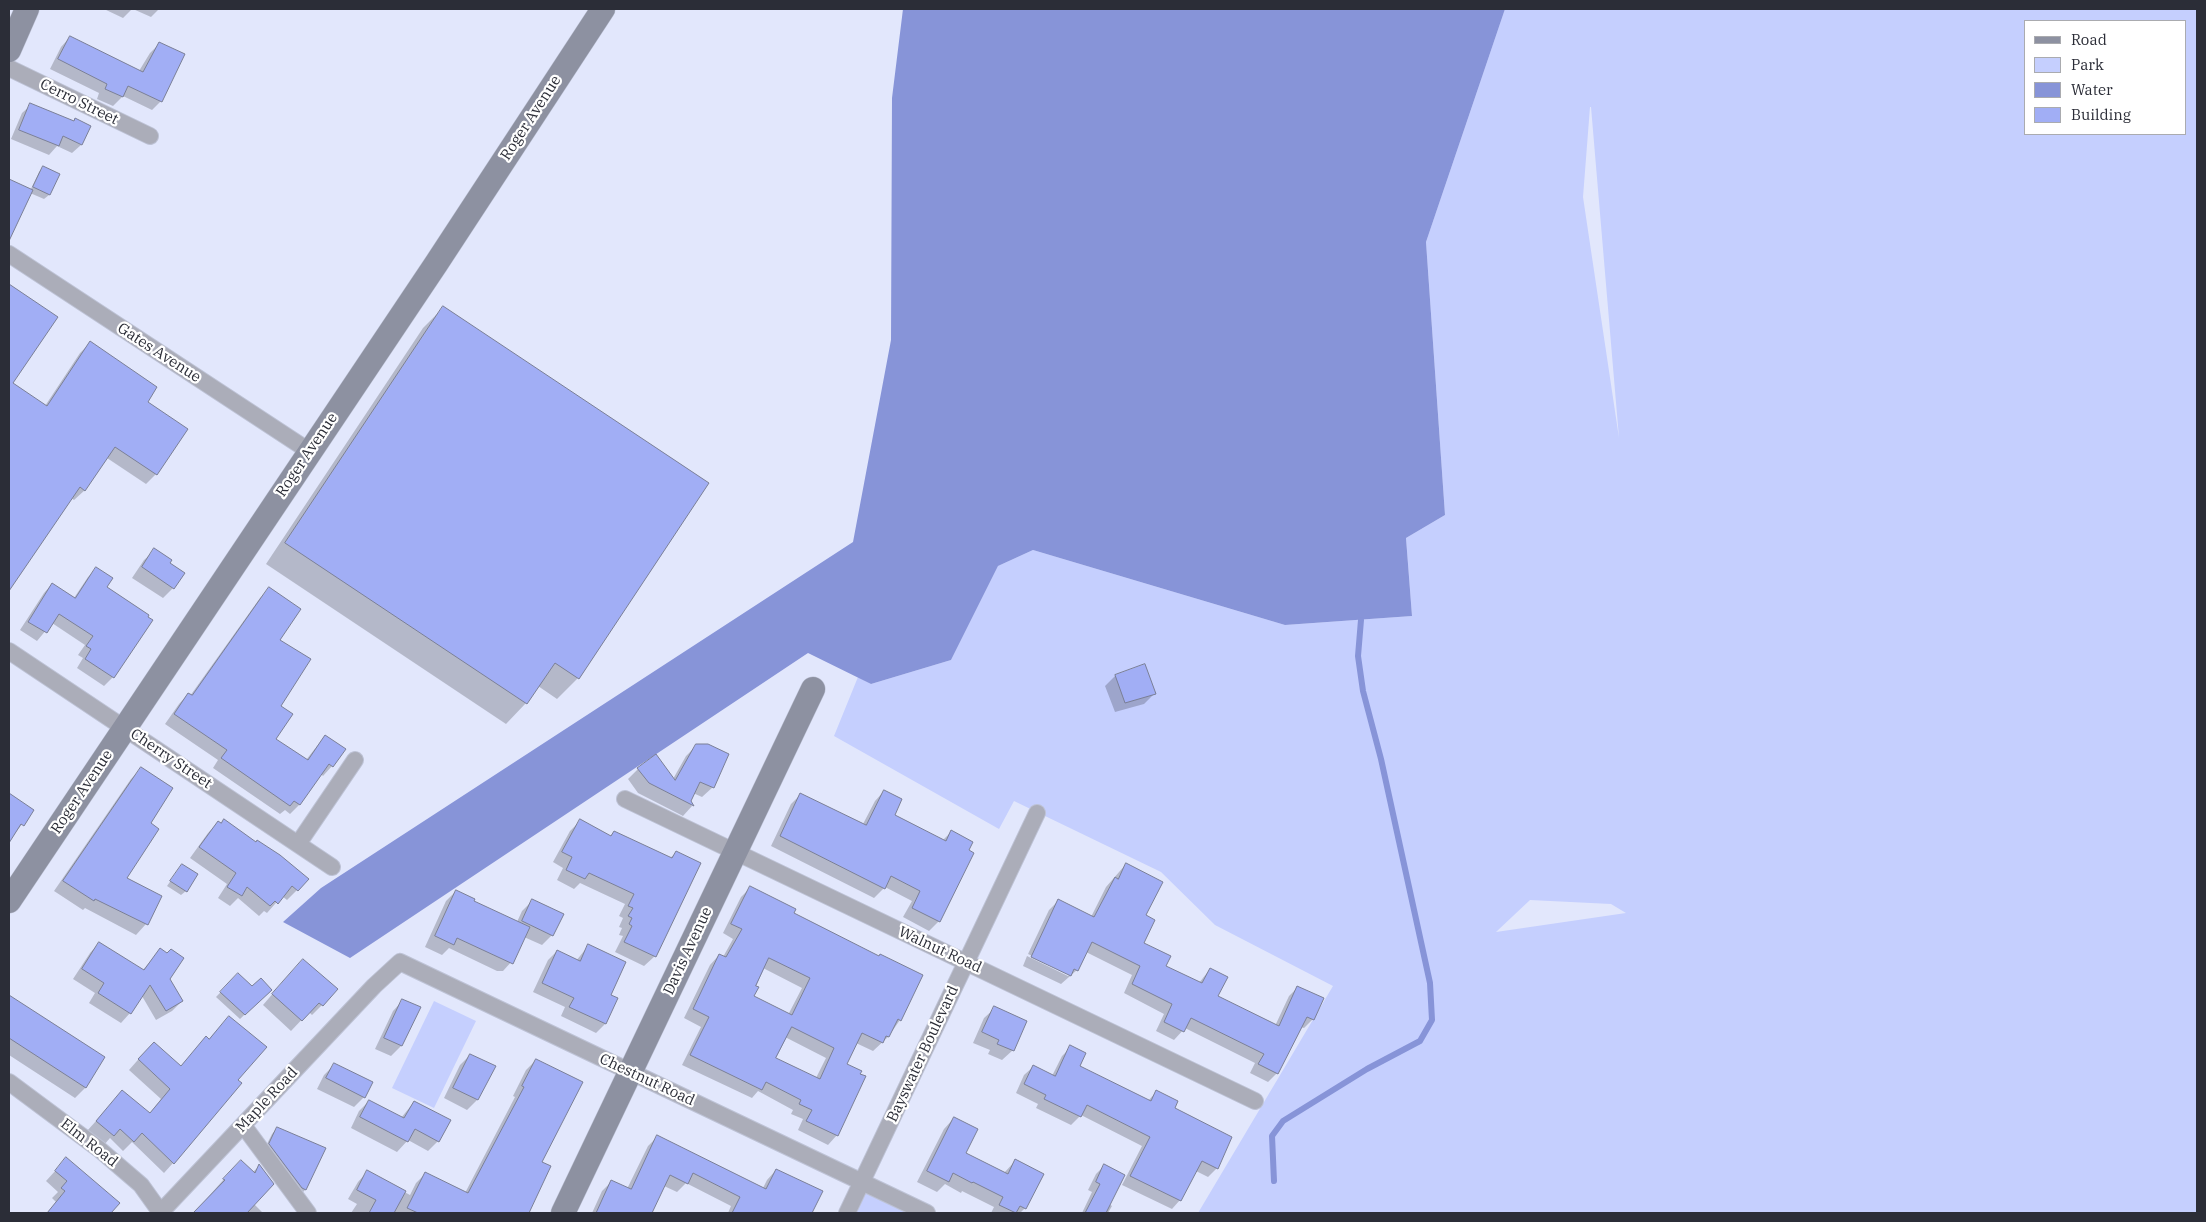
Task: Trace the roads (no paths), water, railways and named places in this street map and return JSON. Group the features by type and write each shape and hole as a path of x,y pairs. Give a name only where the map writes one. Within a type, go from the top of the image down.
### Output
{"street":[{"path":"9,50 27,9"},
{"name":"Roger Avenue","path":"9,900 446,248 603,9"},
{"name":"Cerro Street","path":"9,68 150,136"},
{"name":"Gates Avenue","path":"9,254 310,451"},
{"name":"Cherry Street","path":"9,651 332,867"},
{"name":"Davis Avenue","path":"564,1213 813,689"},
{"path":"298,844 355,760"},
{"name":"Walnut Road","path":"625,799 1255,1101"},
{"name":"Bayswater Boulevard","path":"847,1213 1037,812"},
{"name":"Chestnut Road","path":"374,986 400,962 927,1213"},
{"name":"Maple Road","path":"161,1213 374,986"},
{"name":"Elm Road","path":"9,1082 99,1149 142,1185 161,1213"},
{"path":"243,1125 308,1213"}],"water":[{"path":"903,9 1505,9 1426,242 1445,515 1406,538 1412,616 1285,625 1033,550 998,566 951,660 871,684 808,653 350,958 283,922 321,888 853,542 891,340 892,98"}],"waterway":[{"path":"1274,1181 1272,1136 1283,1121 1367,1069 1420,1041 1432,1020 1430,983 1381,759 1363,691 1358,656 1361,620"}]}
